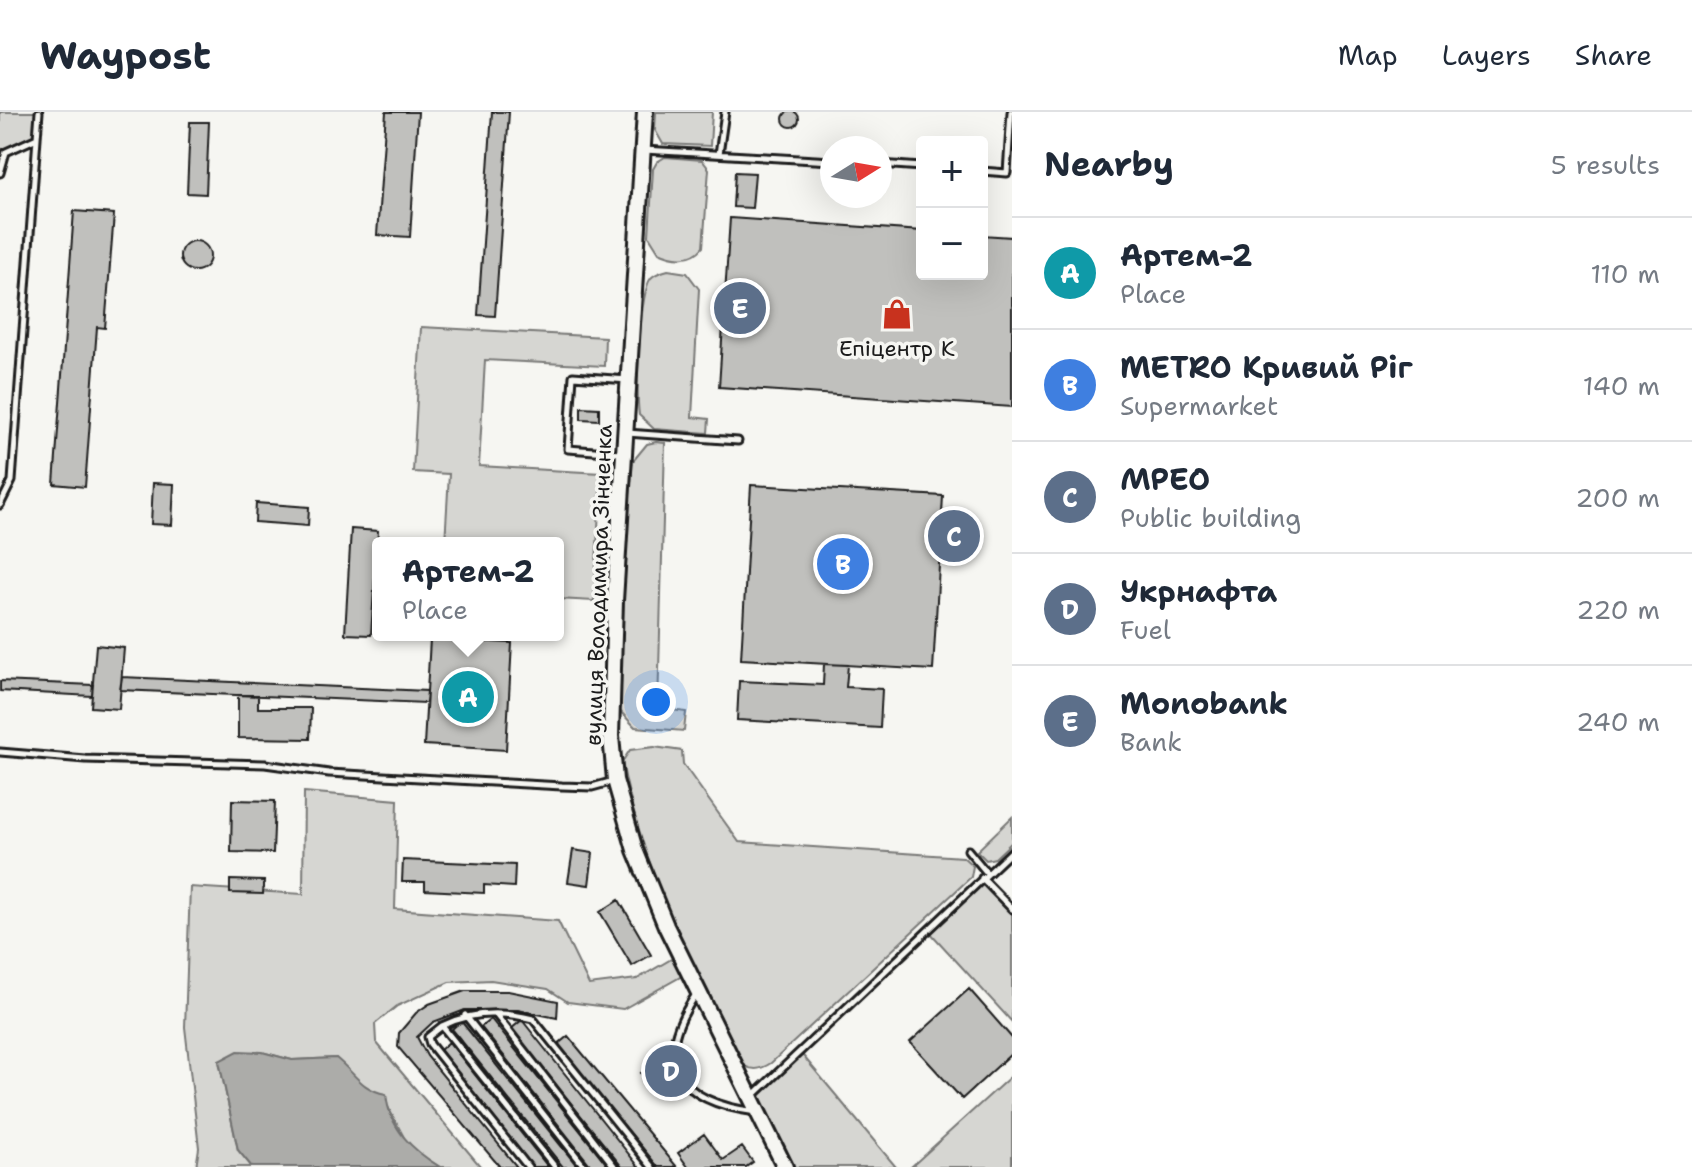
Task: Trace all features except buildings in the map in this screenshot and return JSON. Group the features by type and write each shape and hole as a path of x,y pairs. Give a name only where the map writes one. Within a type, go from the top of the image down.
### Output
{"main road":[{"name":"вулиця Володимира Зінченка","path":"645,112 612,706 615,780 635,850 666,926 785,1167"}],"lane":[{"path":"0,505 12,481 39,112"},
{"path":"719,154 725,112"},
{"path":"988,171 1007,173 1011,112"},
{"path":"0,173 6,152 37,138"},
{"path":"643,150 820,160"},
{"path":"892,165 916,167"},
{"path":"624,453 568,449 573,376 629,380"},
{"path":"626,433 738,441"},
{"path":"0,752 85,759 265,764 329,773 562,786 592,787 615,780"},
{"path":"968,850 1012,909"},
{"path":"698,991 670,1048 676,1068 701,1096 735,1109 754,1105 1012,851"},
{"path":"465,1015 585,1167"},
{"path":"528,1167 430,1044 428,1037 442,1026 465,1015 533,1019 652,1167"},
{"path":"496,1016 615,1167"},
{"path":"442,1026 555,1167"}],"shaded area":[{"path":"0,112 39,112 37,138 6,152 0,173"},
{"path":"656,112 712,112 710,146 663,144 655,130"},
{"path":"665,157 702,160 709,169 703,247 688,257 659,252 649,236 653,169"},
{"path":"668,270 687,273 699,289 692,417 709,419 708,433 654,429 639,415 638,366 647,287 651,278"},
{"path":"421,327 605,337 604,366 485,360 479,466 601,473 594,601 564,599 564,537 445,537 449,474 413,472"},
{"path":"665,443 658,708 686,712 684,731 635,727 619,710 624,562 633,461 647,444"},
{"path":"654,747 682,751 683,764 739,842 963,857 973,866 971,877 771,1063 758,1069 747,1067 738,1062 686,952 642,840 622,762 630,750"},
{"path":"304,792 398,800 395,909 558,921 589,985 637,979 680,954 689,972 623,1009 568,1002 548,989 491,980 449,982 397,1006 375,1024 376,1042 481,1167 440,1167 424,1157 407,1143 388,1107 373,1091 356,1081 336,1058 292,1060 262,1052 219,1061 238,1150 252,1167 196,1167 199,1148 185,1027 190,887 303,894"},
{"path":"1012,817 1012,842 995,858 986,860 977,851"},
{"path":"982,878 1012,909 1012,1022 928,930"},
{"path":"238,1051 262,1052 292,1060 336,1058 364,1084 386,1094 397,1128 411,1145 440,1167 252,1167 238,1150 219,1061"},
{"path":"799,1051 896,1167 785,1167 751,1097"},
{"path":"1012,1075 1012,1167 911,1167"}],"place":[{"name":"Monobank","path":"740,308"},
{"name":"Епіцентр К","path":"897,314"},
{"name":"МРЕО","path":"954,536"},
{"name":"METRO Кривий Ріг","path":"843,564"},
{"name":"Артем-2","path":"468,697"},
{"name":"Укрнафта","path":"671,1071"}]}
